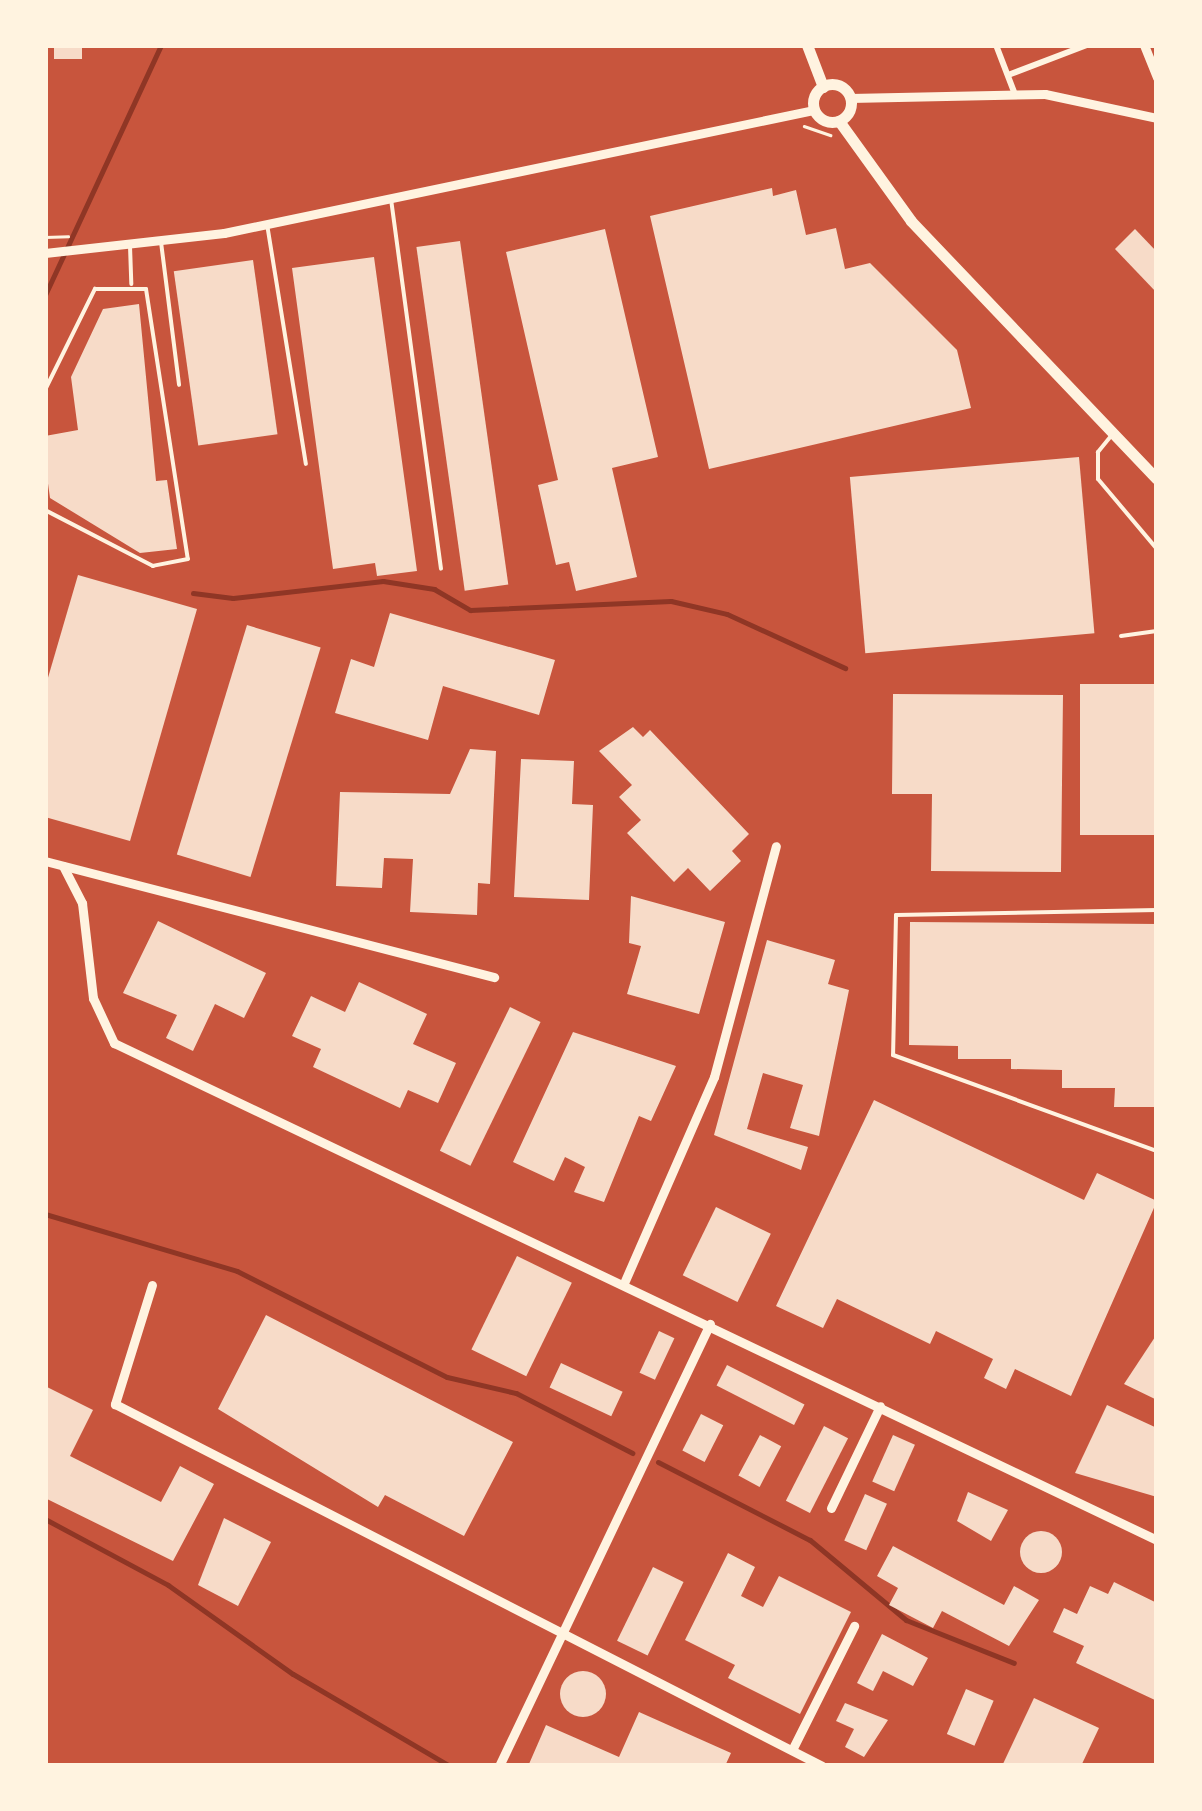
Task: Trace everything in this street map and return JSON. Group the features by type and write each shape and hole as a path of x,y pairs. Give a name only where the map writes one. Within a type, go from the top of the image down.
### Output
{"street":[{"path":"807,45 824,87 814,110"},
{"path":"996,45 1014,92"},
{"path":"1008,75 1087,45"},
{"path":"1144,45 1157,78"},
{"path":"824,87 840,86 850,98"},
{"path":"850,98 1014,92 1157,118"},
{"path":"839,121 850,98"},
{"path":"47,253 161,242 267,224 814,110 839,121 910,220 1116,430 1157,479"},
{"path":"624,1283 714,1077 776,846"},
{"path":"45,860 494,977"},
{"path":"63,866 74,886 93,998 114,1043 1157,1540"},
{"path":"152,1285 114,1404 822,1766"},
{"path":"499,1766 710,1324"},
{"path":"831,1508 880,1406"},
{"path":"792,1750 854,1626"}],"lane":[{"path":"391,199 441,569"},
{"path":"267,224 306,464"},
{"path":"161,242 179,385"},
{"path":"130,246 131,284"},
{"path":"45,390 95,289 131,284 146,289 188,560 153,566 45,510"},
{"path":"1116,430 1098,452 1098,479 1157,549"},
{"path":"1121,636 1157,631"},
{"path":"1157,910 896,915 893,1056 1157,1151"}],"path":[{"path":"45,238 58,237"}],"building":[{"path":"54,45 82,45 82,59 54,59"},
{"path":"772,188 773,196 796,190 806,235 836,228 845,269 870,263 957,350 971,408 709,469 650,216"},
{"path":"605,229 658,457 612,468 637,577 576,591 569,562 556,565 538,485 558,480 506,252"},
{"path":"1135,229 1157,252 1157,293 1115,249"},
{"path":"460,241 508,585 465,591 416,247"},
{"path":"374,257 417,571 377,576 375,563 333,569 292,268"},
{"path":"253,260 277,434 198,445 174,271"},
{"path":"139,304 156,481 167,480 177,549 140,553 50,498 45,462 45,436 78,430 71,377 103,309"},
{"path":"1079,457 1094,633 865,653 850,477"},
{"path":"78,575 197,609 130,841 45,817 45,688"},
{"path":"390,613 555,660 539,715 443,686 428,740 335,713 351,659 374,667"},
{"path":"247,625 321,648 250,877 177,855"},
{"path":"1080,684 1157,684 1157,835 1080,835"},
{"path":"893,694 1063,695 1061,872 931,871 932,794 892,794"},
{"path":"633,727 643,737 650,730 749,834 732,851 741,861 710,891 688,868 674,882 627,833 641,820 619,797 632,785 599,751"},
{"path":"470,749 496,751 490,884 478,883 477,915 410,912 413,859 384,858 382,888 336,886 340,792 450,794"},
{"path":"521,759 574,761 572,804 593,805 589,900 514,897"},
{"path":"631,896 725,922 699,1014 627,994 641,946 629,943"},
{"path":"158,921 266,973 244,1018 215,1004 193,1051 166,1038 177,1015 123,993"},
{"path":"910,922 1157,924 1157,1107 1114,1107 1115,1088 1062,1088 1062,1070 1011,1069 1011,1059 958,1059 958,1046 909,1045"},
{"path":"767,940 835,960 828,984 849,990 819,1136 790,1128 803,1085 763,1073 747,1129 808,1147 801,1170 714,1135"},
{"path":"359,982 427,1014 413,1044 456,1063 438,1103 408,1090 400,1108 313,1067 321,1049 292,1036 311,996 345,1012"},
{"path":"510,1007 541,1022 470,1166 440,1151"},
{"path":"573,1032 676,1066 651,1121 639,1116 604,1202 574,1192 585,1167 565,1157 554,1181 513,1162"},
{"path":"874,1100 1084,1200 1097,1173 1157,1201 1071,1396 1015,1369 1006,1389 984,1378 993,1359 936,1331 930,1344 837,1299 823,1328 776,1306"},
{"path":"716,1207 771,1234 738,1302 683,1275"},
{"path":"517,1256 572,1283 526,1376 471,1349"},
{"path":"266,1315 513,1442 464,1536 385,1495 378,1507 218,1409"},
{"path":"659,1331 674,1338 655,1380 640,1373"},
{"path":"1157,1334 1157,1400 1124,1384"},
{"path":"561,1363 623,1392 611,1416 550,1387"},
{"path":"727,1365 805,1404 794,1425 717,1385"},
{"path":"45,1386 93,1410 70,1456 161,1502 180,1466 214,1484 173,1561 45,1498"},
{"path":"1107,1405 1157,1428 1157,1497 1075,1473"},
{"path":"701,1414 723,1425 705,1462 682,1451"},
{"path":"824,1426 848,1438 810,1513 786,1501"},
{"path":"760,1435 781,1446 760,1487 738,1476"},
{"path":"893,1435 915,1445 894,1491 872,1482"},
{"path":"968,1492 1008,1510 991,1541 957,1521"},
{"path":"865,1494 887,1504 866,1550 844,1541"},
{"path":"224,1518 271,1542 238,1606 198,1585"},
{"path":"1041,1531 1056,1537 1062,1552 1056,1567 1041,1573 1026,1567 1020,1552 1026,1537"},
{"path":"893,1546 1004,1605 1014,1586 1039,1600 1009,1646 942,1611 933,1628 889,1605 898,1588 877,1576"},
{"path":"728,1553 755,1567 741,1596 763,1607 779,1576 851,1612 800,1714 728,1678 735,1665 685,1640"},
{"path":"653,1567 684,1582 648,1656 617,1641"},
{"path":"1114,1582 1157,1603 1157,1701 1076,1663 1084,1646 1053,1632 1064,1608 1077,1614 1090,1586 1108,1594"},
{"path":"882,1634 928,1658 913,1686 883,1671 873,1691 857,1683"},
{"path":"583,1671 599,1678 606,1694 599,1710 583,1717 567,1710 560,1694 567,1678"},
{"path":"966,1689 994,1701 974,1746 947,1734"},
{"path":"1034,1698 1099,1728 1081,1766 1002,1766"},
{"path":"845,1703 888,1720 864,1757 845,1747 854,1729 836,1721"},
{"path":"639,1712 731,1753 725,1766 529,1764 546,1725 619,1757"}],"waterway":[{"path":"45,295 161,45"},
{"path":"193,593 233,598 383,581 434,589 470,610 671,601 727,614 845,668"},
{"path":"45,1214 237,1271 447,1377 516,1393 632,1453"},
{"path":"658,1462 810,1540 906,1620 1014,1663"},
{"path":"45,1519 168,1585 293,1674 450,1766"}]}
